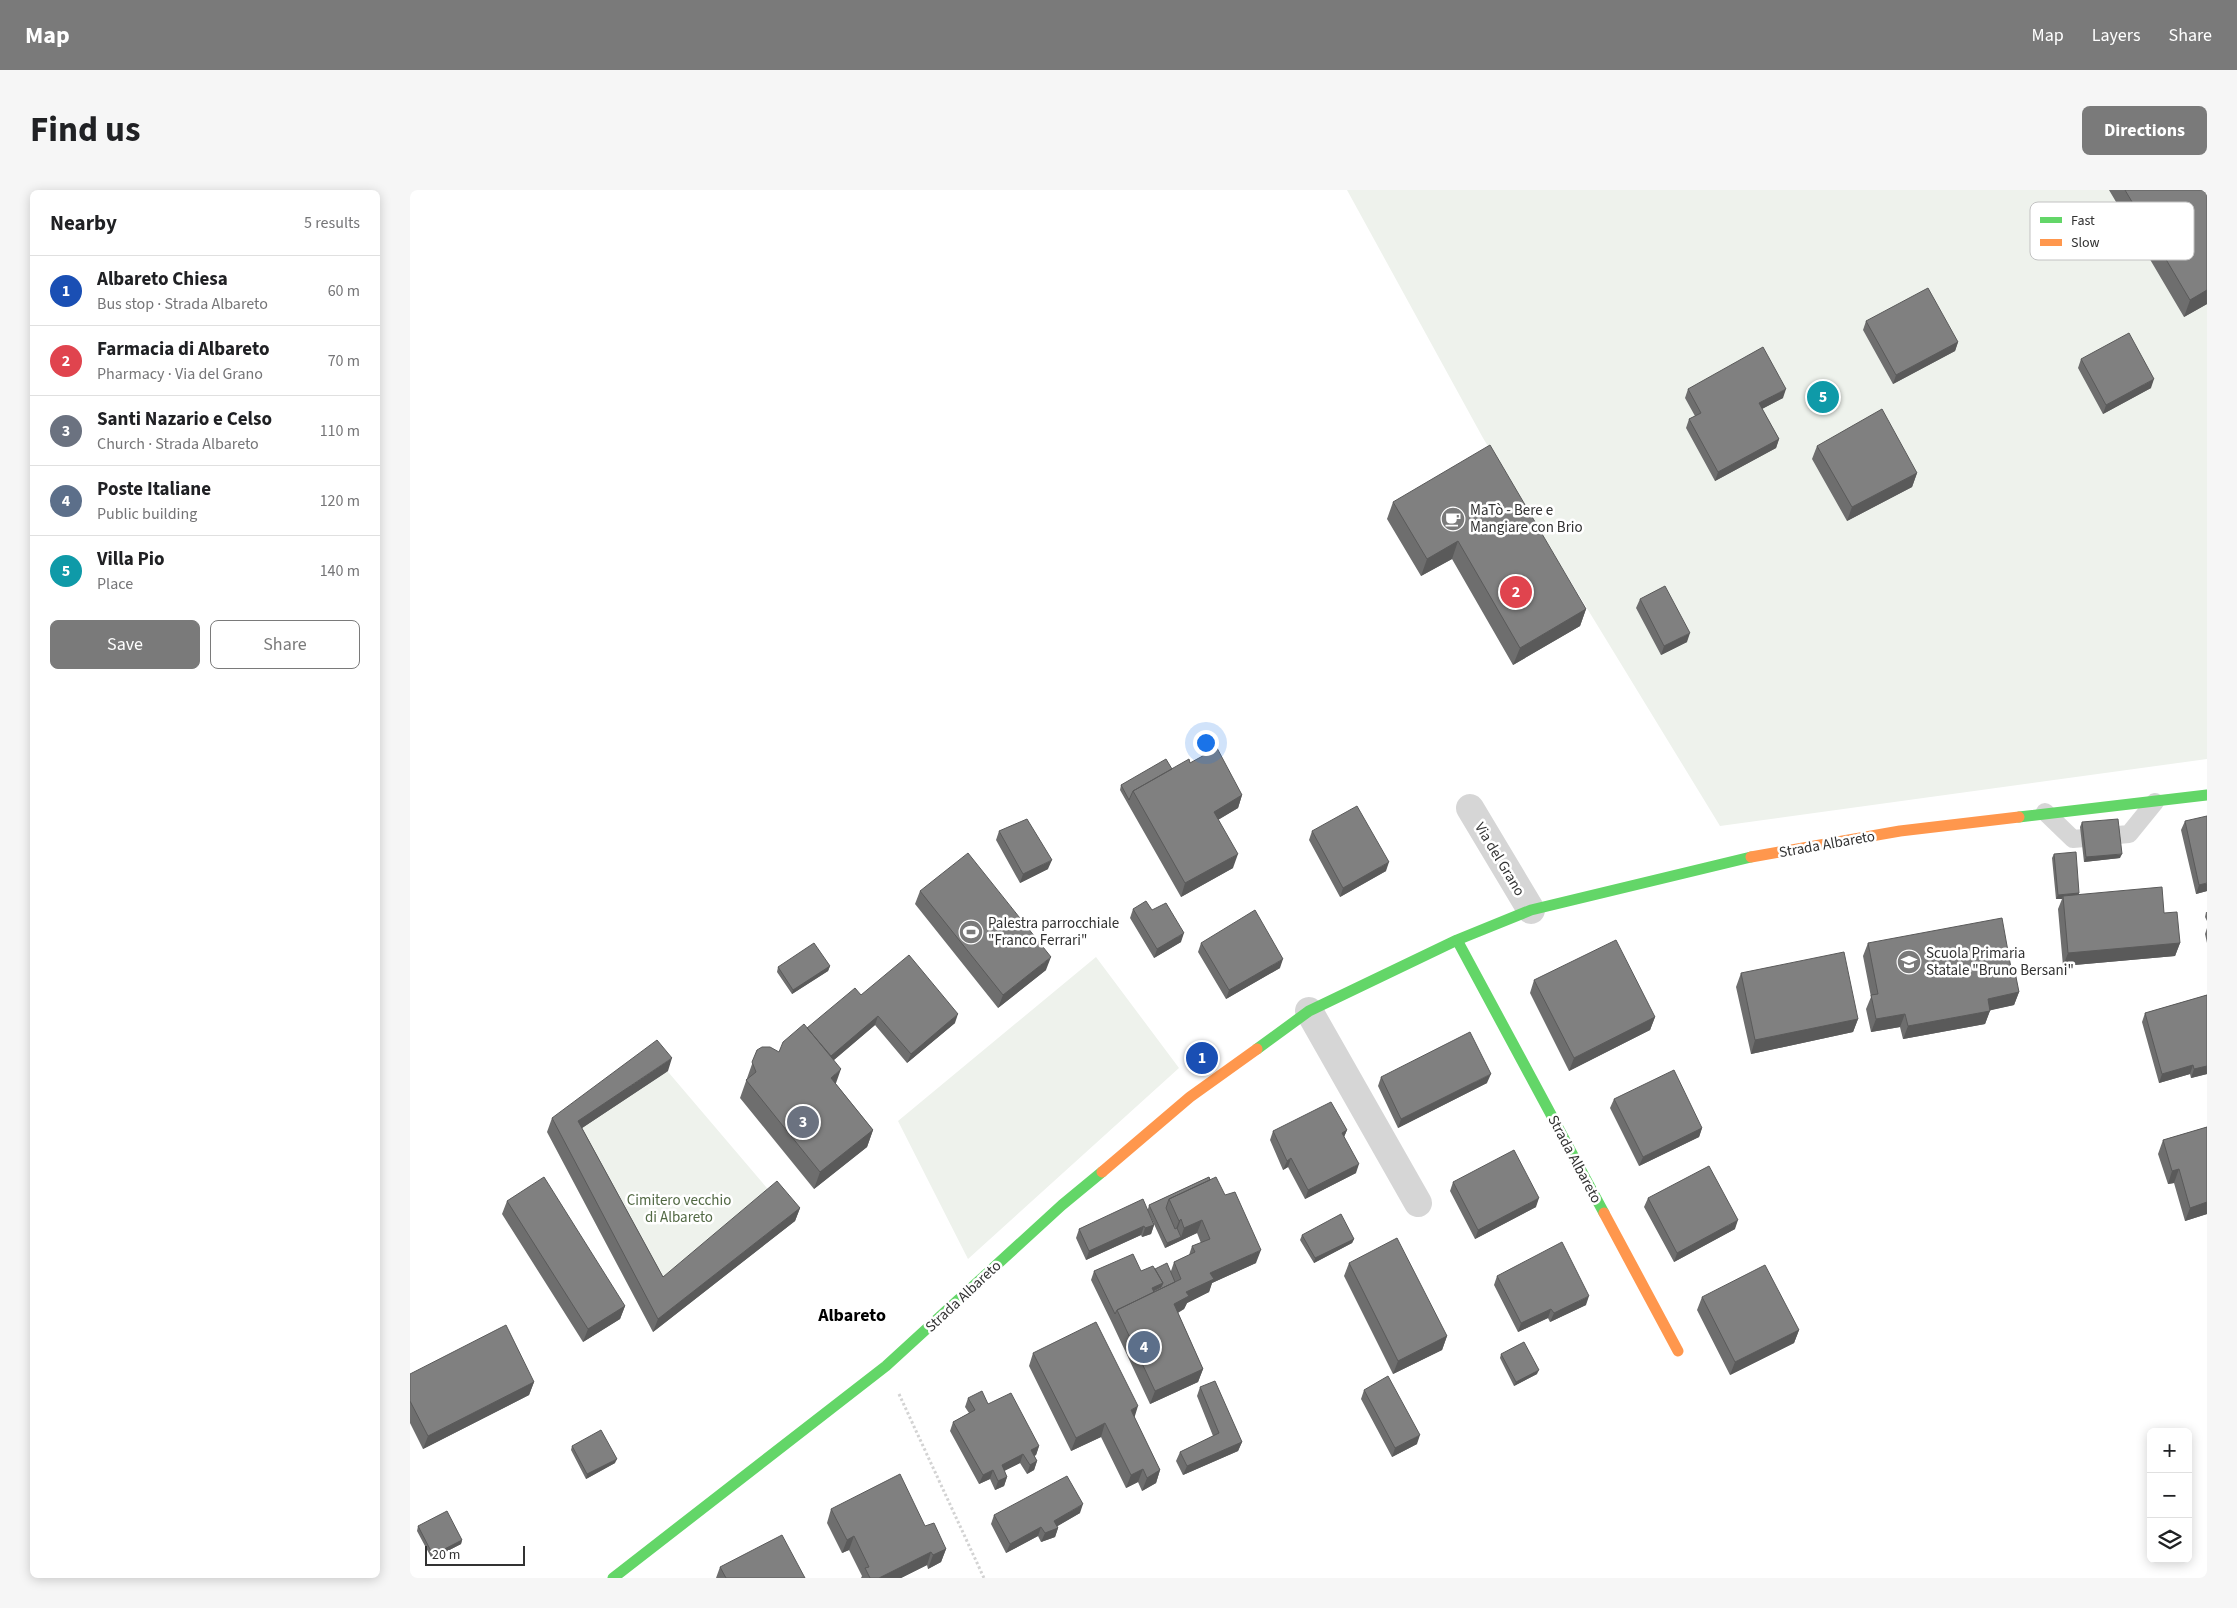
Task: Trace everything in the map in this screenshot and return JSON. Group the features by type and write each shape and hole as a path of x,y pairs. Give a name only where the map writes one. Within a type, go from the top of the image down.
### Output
{"street":[{"name":"Strada Albareto","path":"613,1578 886,1366 1062,1206 1183,1103 1309,1011 1457,940 1531,910 1730,861 1900,830 2207,795"},
{"name":"Via del Grano","path":"1470,808 1531,910"},
{"name":"Strada Albareto","path":"1457,940 1678,1351"},
{"path":"1309,1011 1418,1203"}],"lane":[{"path":"2045,812 2073,839 2129,834 2155,802"}],"path":[{"path":"886,1366 984,1578"}],"green space":[{"path":"1347,190 2207,190 2207,759 1720,826 1483,438"},
{"path":"1096,957 1179,1068 968,1259 898,1121"},
{"name":"Cimitero vecchio di Albareto","path":"652,1053 795,1221 653,1332 547,1132"}],"building":[{"path":"2125,190 2207,190 2207,290 2190,300 2166,260 2194,260 2194,202 2132,202"},
{"path":"1928,288 1958,342 1896,375 1866,321"},
{"path":"2129,333 2154,379 2106,405 2081,359"},
{"path":"1763,347 1786,389 1759,403 1779,439 1718,472 1689,419 1701,413 1688,389"},
{"path":"1882,409 1917,473 1852,507 1817,446"},
{"path":"1490,445 1586,609 1520,648 1458,541 1427,559 1393,502"},
{"path":"1665,586 1690,633 1664,646 1640,599"},
{"path":"1217,748 1242,795 1214,812 1238,854 1185,883 1133,791 1189,759 1190,763"},
{"path":"1166,759 1172,769 1133,791 1129,800 1121,785"},
{"path":"1357,806 1389,862 1343,888 1312,831"},
{"path":"2207,816 2207,883 2199,885 2185,821"},
{"path":"1027,819 1052,860 1023,874 999,831"},
{"path":"2118,819 2122,854 2086,857 2082,822"},
{"path":"2076,852 2079,893 2058,895 2054,854"},
{"path":"968,853 1051,957 1003,995 920,891"},
{"path":"2162,887 2164,913 2177,912 2180,943 2068,953 2063,896"},
{"path":"1146,901 1152,910 1166,903 1184,933 1157,949 1133,909"},
{"path":"1255,910 1283,959 1229,990 1201,943"},
{"path":"2002,918 2011,968 2014,967 2019,992 1988,999 1990,1011 1908,1026 1905,1014 1876,1019 1871,995 1878,994 1868,943"},
{"path":"1616,940 1655,1017 1574,1058 1534,980"},
{"path":"814,943 830,966 793,990 778,967"},
{"path":"1844,952 1858,1019 1755,1040 1741,973"},
{"path":"909,955 958,1014 911,1054 878,1016 831,1056 807,1028 855,988 861,995"},
{"path":"2207,995 2207,1066 2194,1069 2193,1065 2162,1074 2145,1013"},
{"path":"804,1024 841,1069 831,1078 873,1130 820,1172 746,1080 756,1072 752,1062 757,1050 762,1047 770,1047 779,1052 783,1042"},
{"path":"1470,1032 1491,1074 1401,1119 1381,1077"},
{"path":"657,1040 672,1058 578,1121 663,1277 777,1181 800,1208 658,1319 552,1118"},
{"path":"1674,1070 1702,1128 1643,1157 1614,1099"},
{"path":"1331,1102 1347,1130 1342,1133 1359,1164 1308,1190 1291,1158 1287,1161 1273,1131"},
{"path":"2207,1127 2207,1202 2190,1208 2179,1169 2172,1171 2163,1140"},
{"path":"1514,1150 1539,1198 1478,1230 1453,1182"},
{"path":"1709,1166 1738,1220 1677,1253 1648,1198"},
{"path":"544,1177 625,1306 588,1329 507,1201"},
{"path":"1209,1177 1210,1180 1169,1199 1166,1208 1175,1229 1177,1228 1181,1237 1167,1243 1149,1205"},
{"path":"1216,1177 1225,1195 1235,1192 1261,1250 1210,1273 1214,1279 1186,1292 1189,1296 1174,1304 1203,1369 1155,1391 1117,1310 1181,1279 1174,1262 1195,1252 1192,1246 1210,1239 1202,1220 1184,1228 1169,1199"},
{"path":"1143,1199 1154,1225 1145,1228 1144,1226 1089,1251 1079,1229"},
{"path":"1341,1214 1354,1239 1315,1258 1302,1235"},
{"path":"1397,1238 1447,1336 1398,1361 1349,1263"},
{"path":"1562,1242 1589,1296 1554,1313 1551,1309 1521,1323 1497,1276"},
{"path":"1133,1254 1141,1271 1153,1266 1163,1283 1152,1288 1154,1292 1117,1310 1115,1314 1094,1271"},
{"path":"1167,1263 1175,1282 1154,1292 1163,1283 1155,1269"},
{"path":"1765,1265 1799,1330 1735,1362 1702,1297"},
{"path":"1096,1322 1138,1406 1131,1410 1160,1470 1147,1478 1143,1469 1131,1475 1105,1423 1076,1438 1033,1353"},
{"path":"506,1325 534,1382 428,1436 410,1401 410,1374"},
{"path":"1524,1342 1539,1370 1516,1382 1501,1354"},
{"path":"1388,1376 1420,1435 1395,1448 1364,1390"},
{"path":"1215,1381 1242,1442 1187,1466 1180,1452 1219,1433 1200,1387"},
{"path":"982,1391 988,1404 1011,1393 1039,1446 1031,1450 1037,1461 1030,1465 1023,1454 1002,1465 1007,1477 998,1481 993,1470 983,1475 953,1422 975,1410 968,1398"},
{"path":"601,1430 617,1459 587,1474 572,1446"},
{"path":"900,1474 925,1526 934,1523 946,1549 933,1555 931,1552 879,1578 870,1578 865,1568 869,1567 854,1536 847,1540 831,1509"},
{"path":"1067,1476 1083,1504 1054,1521 1058,1528 1045,1533 1041,1527 1010,1544 994,1515"},
{"path":"447,1511 462,1540 433,1555 418,1526"},
{"path":"782,1535 805,1578 726,1578 720,1567"}],"traffic: fast":[{"path":"2019,817 2207,795"},
{"path":"1257,1049 1309,1011 1457,940 1531,910 1751,857"},
{"path":"1457,940 1604,1213"},
{"path":"613,1578 886,1366 1062,1205 1102,1172"}],"traffic: slow":[{"path":"1751,857 1900,831 2019,817"},
{"path":"1102,1172 1190,1097 1257,1049"},
{"path":"1604,1213 1678,1351"}],"place":[{"name":"Villa Pio","path":"1823,397"},
{"name":"MaTò - Bere e Mangiare con Brio","path":"1453,519"},
{"name":"Farmacia di Albareto","path":"1516,592"},
{"name":"Palestra parrocchiale \"Franco Ferrari\"","path":"971,932"},
{"name":"Scuola Primaria Statale \"Bruno Bersani\"","path":"1909,962"},
{"name":"Albareto Chiesa","path":"1202,1058"},
{"name":"Santi Nazario e Celso","path":"803,1122"},
{"name":"Poste Italiane","path":"1144,1347"}],"district":[{"name":"Albareto","path":"852,1315"}]}
